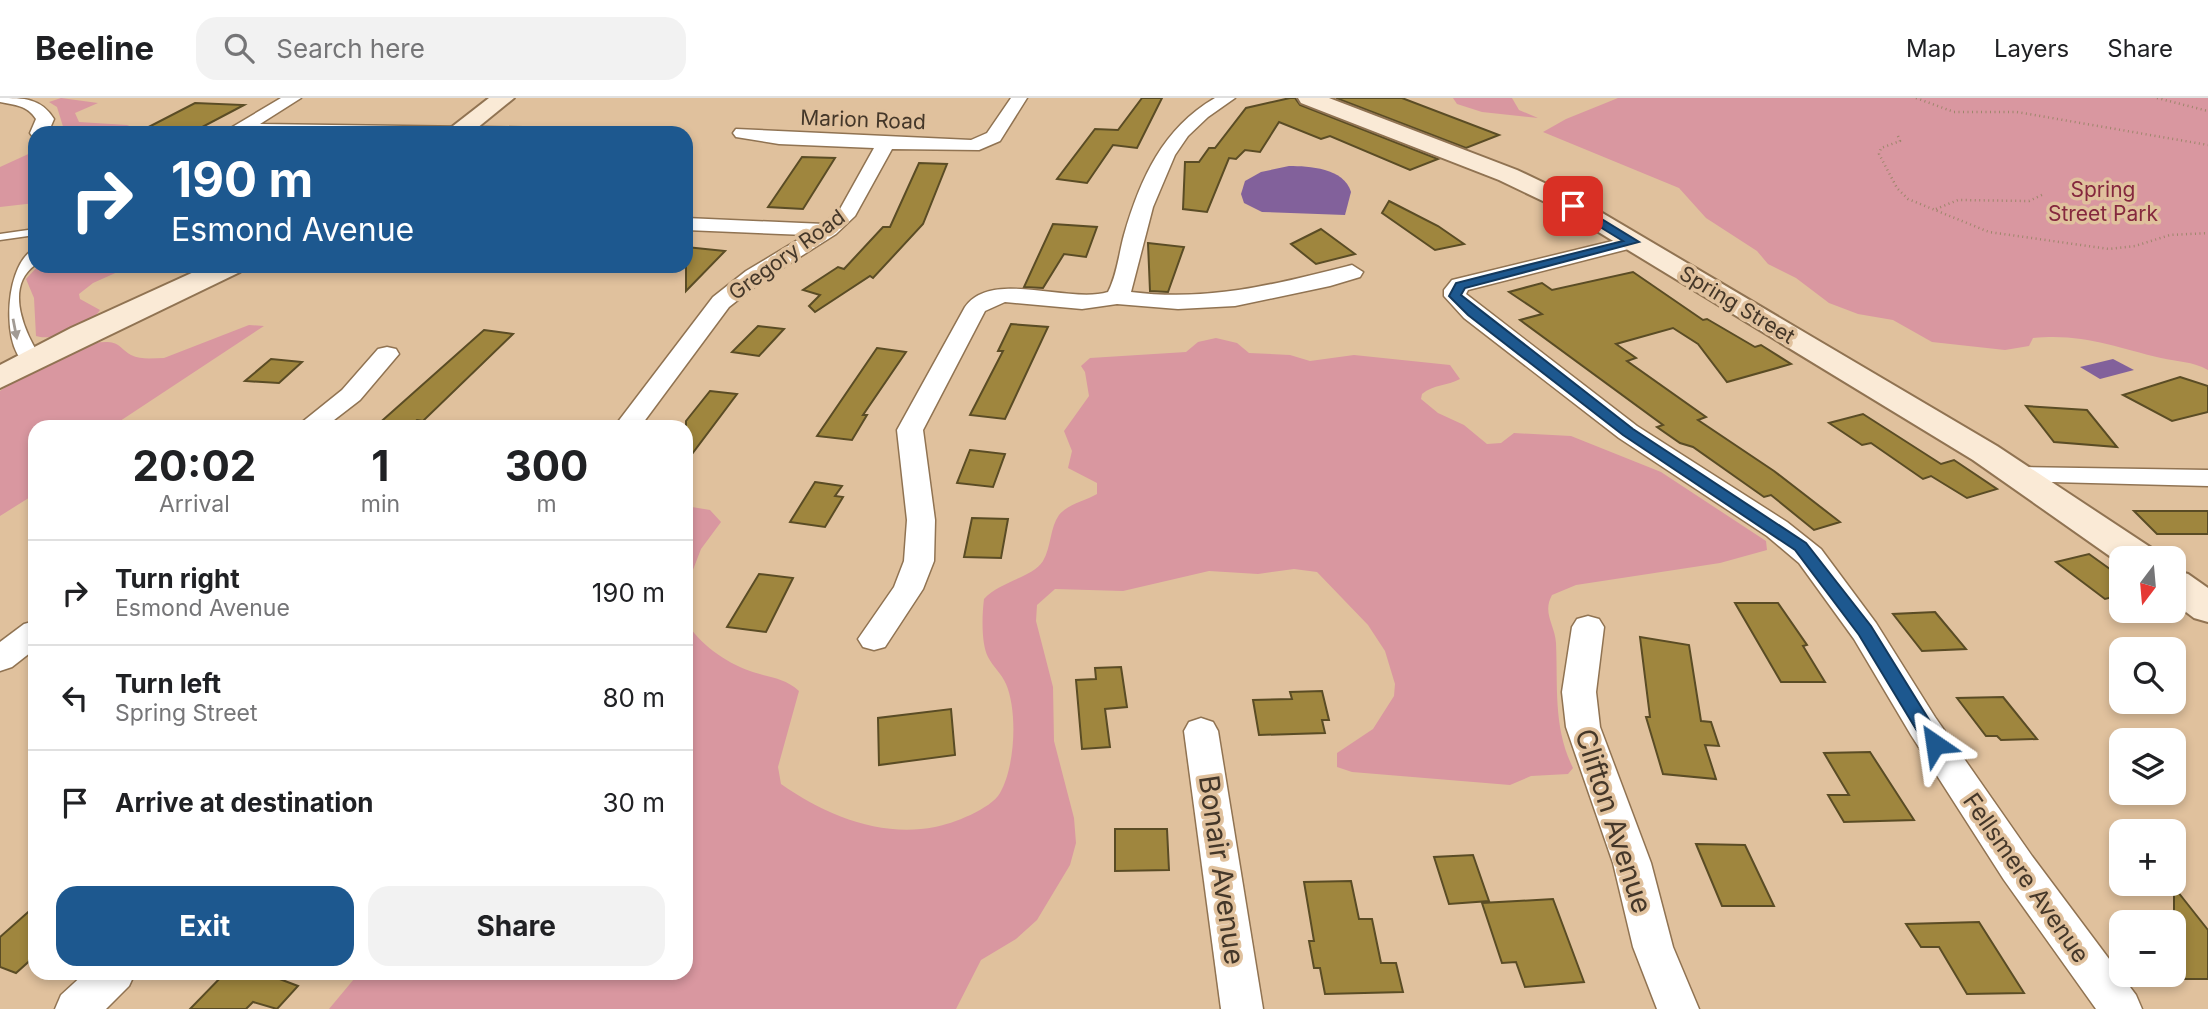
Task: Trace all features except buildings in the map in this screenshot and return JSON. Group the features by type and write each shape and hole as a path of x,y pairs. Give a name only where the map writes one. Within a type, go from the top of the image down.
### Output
{"street":[{"path":"6,98 28,102 41,111 45,119 42,126"},
{"path":"243,126 293,98"},
{"path":"465,126 503,98"},
{"name":"Marion Road","path":"741,133 773,139 886,144 983,144 994,137 1019,98"},
{"path":"1116,297 1121,290 1147,193 1160,163 1195,119 1227,98"},
{"name":"Spring Street","path":"1309,98 1518,180 1573,206 2021,475 2122,546"},
{"name":"Gregory Road","path":"632,420 721,302 754,275 829,230 856,202 886,144"},
{"path":"693,224 829,230"},
{"name":"Fellsmere Avenue","path":"1633,242 1460,285 1455,291 1460,302 1472,313 1628,432 1777,528 1810,556 1865,631 1923,726 2018,867 2121,1009"},
{"path":"28,260 16,269 9,289 14,335 21,351 31,361"},
{"path":"874,639 908,589 919,561 921,520 910,430 976,307 987,299 1001,296 1083,302 1116,297 1244,300 1294,290 1352,272"},
{"path":"0,378 215,273"},
{"path":"318,420 351,395 387,354"},
{"path":"2021,475 2208,478"},
{"path":"2186,592 2208,608"},
{"name":"Clifton Avenue","path":"1588,628 1579,692 1583,727 1632,863 1653,947 1678,1009"},
{"path":"0,659 28,637"},
{"name":"Bonair Avenue","path":"1201,731 1242,1009"},
{"path":"76,1009 107,980"}],"lane":[{"path":"0,237 28,233"}],"path":[{"path":"1916,98 1954,112 2017,112 2208,145"},
{"path":"2157,98 2208,111"},
{"path":"1898,135 1900,141 1881,148 1879,154 1903,194 1989,232 2093,248 2122,249 2170,235 2208,233"},
{"path":"1935,210 1958,200 2028,201 2044,194"}],"green space":[{"path":"61,98 98,103 75,113 79,122 130,126 63,126 57,107 49,102"},
{"path":"1453,98 1512,98 1519,110 1538,118 1482,112 1457,104"},
{"name":"Spring Street Park","path":"1618,98 2208,98 2208,370 2191,363 2067,337 2033,338 2029,346 2005,350 1932,342 1893,320 1858,314 1829,303 1796,278 1768,264 1757,251 1706,218 1679,188 1543,132 1566,119"},
{"path":"28,154 28,204 0,207 0,167"},
{"path":"32,273 115,273 93,283 79,294 80,299 100,310 95,316 80,327 52,337 36,336 34,298 26,279"},
{"path":"249,325 264,326 122,420 28,420 28,498 0,516 0,391 37,367 68,352 96,343 112,342 135,357 164,358"},
{"path":"1216,338 1237,343 1249,353 1290,355 1310,361 1354,355 1450,365 1460,379 1427,391 1422,394 1421,399 1438,413 1464,425 1487,444 1501,443 1514,433 1571,436 1661,472 1766,541 1767,550 1720,563 1576,585 1552,595 1548,608 1556,643 1559,722 1573,768 1568,774 1531,776 1510,785 1352,772 1337,767 1337,753 1373,729 1394,696 1395,684 1385,651 1368,625 1317,572 1294,569 1258,574 1209,571 1123,591 1055,589 1037,605 1036,621 1053,687 1054,741 1074,818 1076,843 1070,865 1037,920 1016,939 981,960 956,1009 329,1009 353,980 693,980 693,631 705,645 731,663 782,680 799,691 778,767 781,784 798,795 854,821 894,829 935,827 961,819 988,805 1000,793 1005,782 1012,754 1013,724 1006,684 990,661 984,644 984,599 998,588 1038,567 1046,556 1059,515 1072,505 1097,494 1097,483 1068,468 1072,451 1064,431 1089,396 1085,372 1081,366 1090,358 1186,352 1198,342"},
{"path":"693,507 710,510 721,522 701,549 693,570"}],"shaded area":[{"path":"1289,166 1325,170 1341,178 1351,192 1345,215 1262,212 1244,203 1241,194 1245,181 1261,172"},
{"path":"2113,359 2134,370 2100,379 2080,367"}],"route":[{"path":"1573,206 1633,242 1460,285 1455,296 1472,313 1628,432 1777,528 1801,547 1865,631 1935,744"}]}
